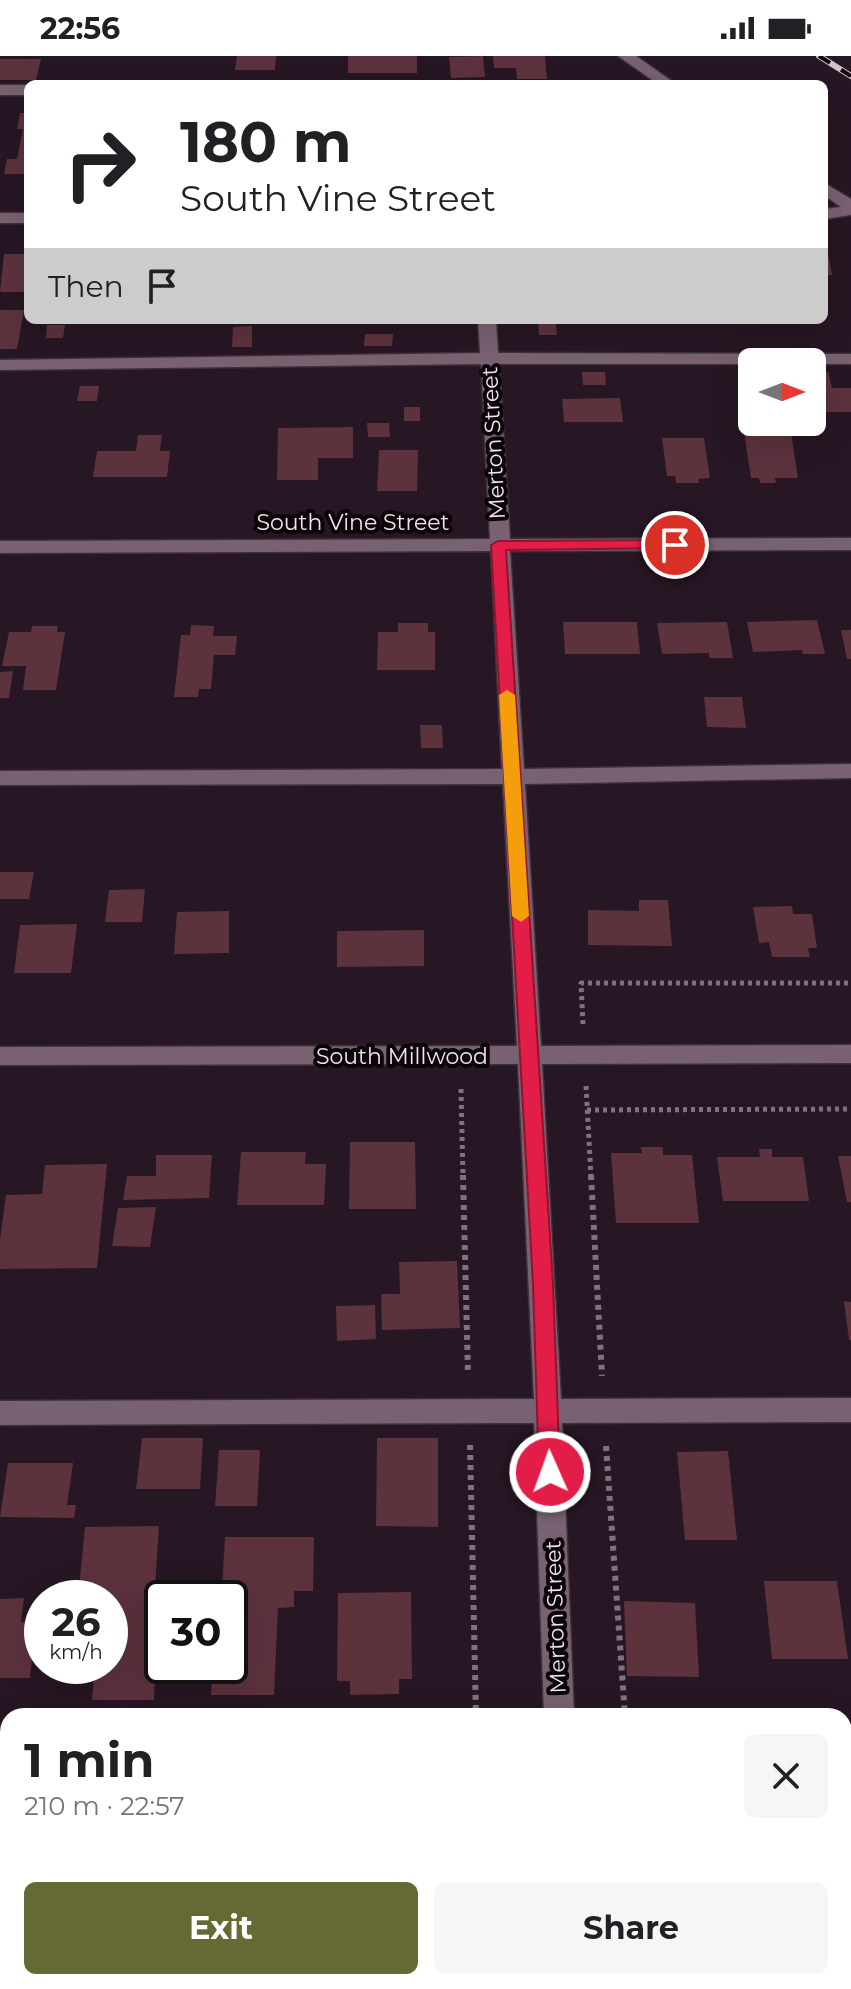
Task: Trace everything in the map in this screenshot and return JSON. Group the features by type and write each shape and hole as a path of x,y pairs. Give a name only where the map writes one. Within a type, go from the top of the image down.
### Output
{"street":[{"path":"626,56 662,80"},
{"path":"0,90 24,90"},
{"path":"828,191 851,208"},
{"path":"828,213 851,208"},
{"path":"0,218 24,218"},
{"name":"Merton Street","path":"487,324 529,1055 559,1708"},
{"path":"0,365 489,359 851,359"},
{"name":"South Vine Street","path":"0,547 851,544"},
{"path":"0,778 851,771"},
{"name":"South Millwood","path":"0,1056 851,1054"},
{"path":"0,1413 851,1410"}],"path":[{"path":"624,1708 604,1410 581,983 851,983"},
{"path":"587,1110 851,1109"}],"building":[{"path":"237,56 276,56 275,70 235,70"},
{"path":"348,56 417,56 417,73 348,73"},
{"path":"483,56 485,77 451,78 449,57"},
{"path":"493,56 545,56 547,79 517,79 516,68 494,68"},
{"path":"0,59 41,59 36,80 0,80"},
{"path":"20,113 24,113 24,174 4,174 7,159 17,159 23,129 17,129"},
{"path":"828,253 832,275 828,275"},
{"path":"4,254 24,254 24,292 0,292"},
{"path":"0,310 24,310 17,349 0,349"},
{"path":"538,324 556,324 557,335 539,335"},
{"path":"47,325 65,325 63,338 46,338"},
{"path":"252,326 252,347 232,347 233,327"},
{"path":"365,334 393,334 392,346 364,346"},
{"path":"582,372 605,372 606,385 583,385"},
{"path":"826,372 832,388 851,388 851,412 826,412"},
{"path":"80,386 99,386 97,401 77,401"},
{"path":"620,398 623,422 564,422 562,399"},
{"path":"404,407 420,407 420,421 404,421"},
{"path":"367,423 389,423 390,437 368,437"},
{"path":"353,427 353,458 318,458 318,480 277,480 278,428"},
{"path":"138,435 162,435 160,451 170,451 167,477 93,477 97,451 136,451"},
{"path":"745,436 791,436 798,478 775,478 776,483 760,483 759,478 751,478"},
{"path":"662,438 704,438 710,478 698,479 699,483 676,483 675,476 667,476"},
{"path":"379,450 418,450 417,491 377,491"},
{"path":"817,620 825,654 803,654 802,650 753,652 747,622"},
{"path":"563,622 637,622 640,654 565,654"},
{"path":"727,622 733,658 709,658 709,653 662,654 657,623"},
{"path":"398,623 428,623 428,632 435,632 435,670 377,670 378,632 398,632"},
{"path":"191,625 214,626 213,636 237,636 235,655 214,655 211,689 199,689 198,697 174,697 181,635 190,635"},
{"path":"32,626 58,626 57,632 65,632 56,690 23,690 26,666 2,666 9,632 31,632"},
{"path":"841,630 851,630 851,659 847,659"},
{"path":"13,671 9,698 0,698 0,672"},
{"path":"704,697 742,697 746,728 707,727"},
{"path":"420,725 442,725 443,748 421,748"},
{"path":"0,872 34,872 29,899 0,899"},
{"path":"145,889 142,922 105,922 109,890"},
{"path":"639,900 668,900 672,946 588,945 588,910 639,911"},
{"path":"792,906 793,914 812,914 817,948 808,948 810,957 772,957 769,942 759,943 753,907"},
{"path":"229,911 229,953 174,954 177,912"},
{"path":"77,924 71,973 14,973 20,925"},
{"path":"424,930 424,966 337,967 337,931"},
{"path":"350,1142 415,1142 416,1209 349,1209"},
{"path":"641,1147 663,1147 663,1155 692,1155 699,1223 616,1223 611,1153 642,1153"},
{"path":"759,1149 772,1149 772,1157 803,1157 809,1201 723,1201 717,1157 760,1157"},
{"path":"241,1152 306,1152 305,1164 326,1164 324,1205 237,1205"},
{"path":"156,1155 212,1155 209,1198 123,1200 127,1176 156,1176"},
{"path":"838,1156 851,1156 851,1202 847,1202"},
{"path":"107,1164 97,1268 0,1269 6,1195 42,1194 45,1165"},
{"path":"156,1207 150,1247 112,1246 118,1208"},
{"path":"457,1261 460,1328 382,1330 381,1294 400,1294 399,1262"},
{"path":"844,1301 851,1302 851,1340 849,1340"},
{"path":"375,1305 376,1339 337,1341 336,1306"},
{"path":"142,1438 203,1438 200,1489 136,1489"},
{"path":"377,1438 438,1438 438,1527 376,1526"},
{"path":"219,1450 260,1450 257,1506 215,1506"},
{"path":"728,1451 737,1540 685,1540 677,1452"},
{"path":"8,1463 73,1463 67,1505 76,1505 74,1518 0,1517"},
{"path":"159,1526 155,1580 144,1580 144,1684 155,1684 154,1700 92,1700 93,1684 128,1684 128,1580 80,1580 85,1527"},
{"path":"225,1537 314,1537 313,1591 294,1591 294,1607 278,1608 274,1695 211,1695 212,1684 248,1684 248,1580 222,1580"},
{"path":"764,1581 837,1581 848,1659 772,1659"},
{"path":"411,1592 412,1679 399,1679 399,1694 350,1695 350,1681 337,1681 338,1593"},
{"path":"24,1598 21,1622 24,1622 24,1678 0,1678 0,1599"},
{"path":"624,1601 695,1603 699,1677 627,1676"}],"railway":[{"path":"819,56 851,76"}],"slow traffic":[{"path":"507,695 521,916"}],"route":[{"path":"550,1472 543,1284 498,545 675,545"}]}
